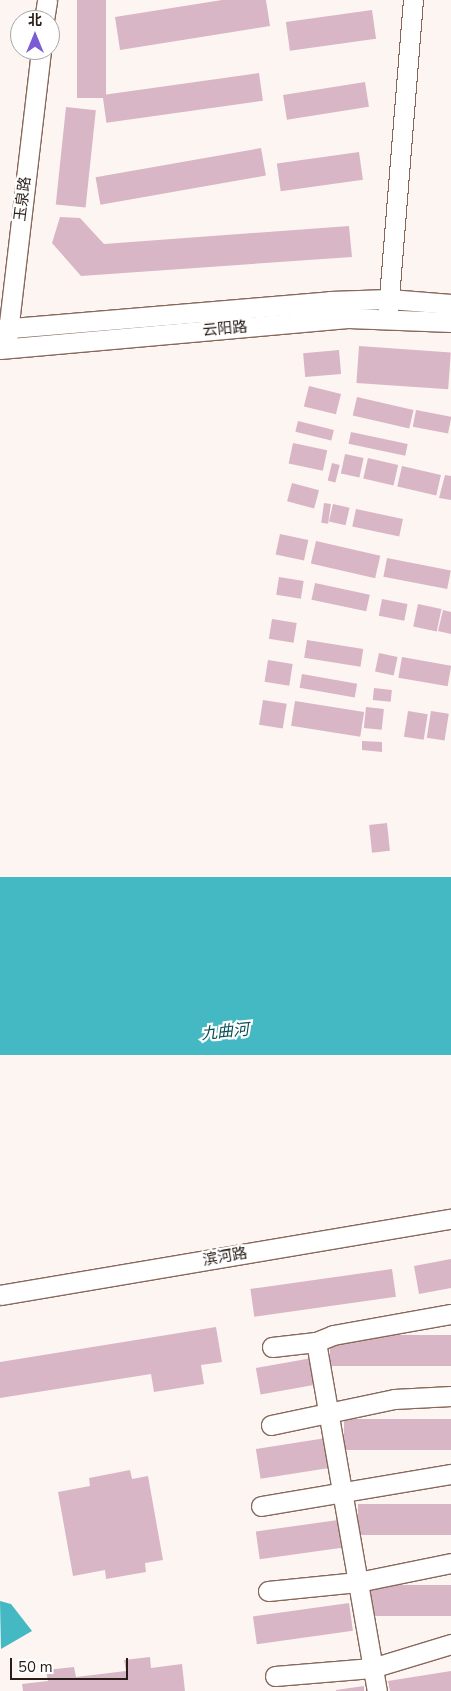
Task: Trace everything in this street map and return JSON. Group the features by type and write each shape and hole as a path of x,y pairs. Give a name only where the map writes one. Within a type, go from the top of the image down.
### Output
{"street":[{"path":"388,318 413,0"},
{"name":"玉泉路","path":"3,349 4,329 40,60"},
{"name":"云阳路","path":"4,329 389,298 451,304"},
{"name":"云阳路","path":"3,349 348,318 388,318 451,322"},
{"name":"滨河路","path":"0,1295 451,1219"},
{"path":"272,1347 316,1342 333,1335 451,1314"},
{"path":"316,1342 330,1412 377,1691"},
{"path":"271,1425 394,1399 451,1396"},
{"path":"261,1506 344,1495 371,1486 451,1474"},
{"path":"268,1591 358,1582 451,1564"},
{"path":"275,1676 372,1668 451,1644"}],"water":[{"name":"九曲河","path":"0,877 451,877 451,1055 0,1055"},
{"path":"0,1601 11,1604 32,1631 1,1649"}],"building":[{"path":"77,0 106,0 106,98 77,98"},
{"path":"222,0 266,0 270,26 120,50 115,17"},
{"path":"372,10 376,39 290,51 286,22"},
{"path":"259,73 263,101 106,123 103,95"},
{"path":"365,82 369,107 287,120 283,95"},
{"path":"66,107 96,110 86,208 56,204"},
{"path":"261,148 266,176 100,205 96,177"},
{"path":"359,152 363,180 281,191 277,164"},
{"path":"60,217 80,218 104,244 349,226 352,257 81,276 52,243"},
{"path":"359,346 451,352 448,389 356,383"},
{"path":"339,350 341,374 305,377 303,353"},
{"path":"309,386 341,394 336,414 304,406"},
{"path":"357,397 414,410 409,429 353,416"},
{"path":"416,410 451,417 448,434 413,427"},
{"path":"298,421 334,430 331,441 295,432"},
{"path":"351,432 408,444 405,456 349,444"},
{"path":"293,443 327,450 323,471 289,464"},
{"path":"345,454 364,458 359,478 341,474"},
{"path":"368,458 398,465 393,485 363,478"},
{"path":"332,463 340,465 335,482 328,480"},
{"path":"402,466 441,475 436,495 397,486"},
{"path":"445,475 451,476 451,500 439,498"},
{"path":"292,483 319,490 314,509 287,501"},
{"path":"324,503 331,504 328,524 321,523"},
{"path":"333,504 350,508 346,525 329,522"},
{"path":"356,509 403,519 399,537 352,527"},
{"path":"280,534 308,540 304,561 276,555"},
{"path":"316,541 380,556 375,578 311,563"},
{"path":"387,558 451,570 447,589 383,577"},
{"path":"279,577 304,581 301,599 276,595"},
{"path":"315,583 370,595 366,611 311,600"},
{"path":"382,599 408,604 404,621 379,616"},
{"path":"418,604 441,609 437,631 413,626"},
{"path":"443,610 451,612 451,634 438,631"},
{"path":"272,619 297,623 294,643 269,639"},
{"path":"307,640 363,649 360,667 304,658"},
{"path":"379,653 398,657 394,676 375,672"},
{"path":"402,657 451,666 448,686 398,678"},
{"path":"268,660 293,664 289,686 265,682"},
{"path":"302,674 357,684 355,698 300,688"},
{"path":"374,688 392,690 391,702 373,700"},
{"path":"263,700 287,704 283,728 259,725"},
{"path":"295,701 364,712 360,737 291,726"},
{"path":"366,707 384,709 382,730 364,728"},
{"path":"408,711 428,714 424,740 404,737"},
{"path":"431,711 449,714 445,740 427,738"},
{"path":"362,741 382,742 382,752 362,750"},
{"path":"387,823 390,851 372,853 369,825"},
{"path":"451,1259 451,1288 419,1294 414,1266"},
{"path":"392,1269 396,1297 254,1317 250,1289"},
{"path":"216,1327 222,1362 201,1365 204,1384 154,1392 151,1374 0,1398 0,1362"},
{"path":"330,1335 451,1335 451,1366 330,1366"},
{"path":"312,1358 317,1385 261,1394 256,1368"},
{"path":"344,1419 451,1419 451,1450 344,1450"},
{"path":"326,1438 331,1468 261,1479 256,1449"},
{"path":"130,1470 132,1479 148,1476 163,1560 145,1563 146,1572 106,1579 105,1570 73,1576 58,1492 90,1486 89,1478"},
{"path":"358,1504 451,1504 451,1535 358,1535"},
{"path":"338,1520 342,1548 260,1559 256,1532"},
{"path":"370,1585 451,1585 451,1616 370,1616"},
{"path":"349,1603 353,1631 257,1644 253,1616"},
{"path":"150,1657 151,1668 182,1664 185,1691 23,1691 22,1684 48,1681 46,1670 74,1667 76,1677 126,1671 124,1660"},
{"path":"451,1671 451,1691 390,1691 388,1681"},
{"path":"364,1686 364,1691 336,1691 336,1690"}]}
